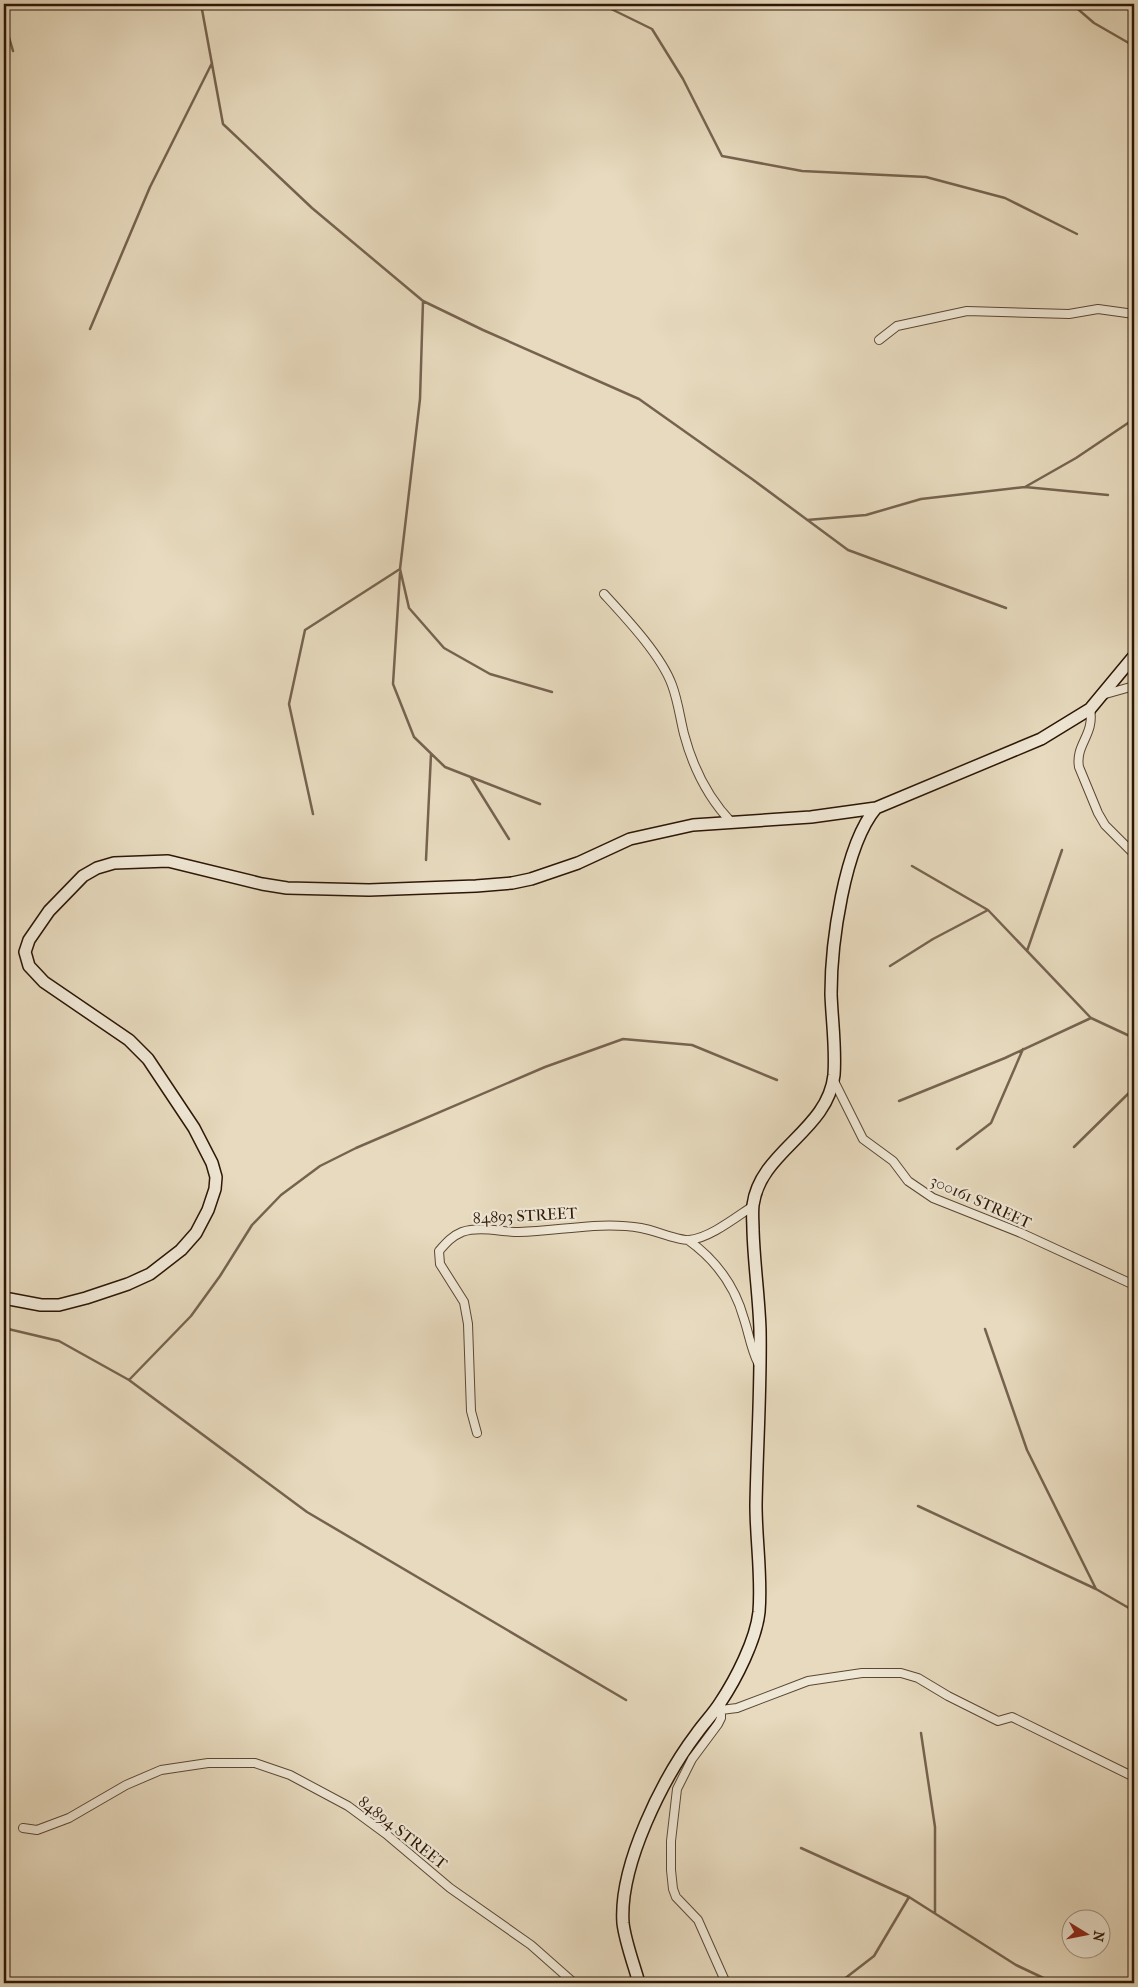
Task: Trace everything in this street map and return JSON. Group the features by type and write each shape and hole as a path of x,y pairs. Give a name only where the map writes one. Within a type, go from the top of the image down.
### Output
{"street":[{"path":"879,340 897,326 967,311 1069,314 1098,309 1134,314"},
{"path":"604,594 665,670 672,686 684,734 699,778 719,809 732,823"},
{"path":"4,1298 40,1305 59,1305 128,1284 150,1274 181,1250 196,1233 208,1210 215,1190 216,1176 212,1163 194,1128 148,1059 130,1040 44,982 29,966 25,952 29,940 49,911 83,876 97,868 114,864 168,861 262,884 287,888 369,890 476,886 532,879 578,863 630,839 693,825 810,817 876,808 1041,739 1090,708 1134,656"},
{"path":"1102,695 1134,686"},
{"path":"1090,708 1092,722 1089,733 1080,749 1078,756 1079,767 1098,814 1105,825 1134,854"},
{"path":"726,1983 698,1920 676,1897 673,1889 670,1870 671,1841 677,1789 692,1759 718,1724 721,1707 754,1634 759,1612 760,1571 756,1509 760,1331 753,1246 753,1206 763,1176 807,1129 824,1106 833,1080 831,963 835,934 848,868 855,846 867,820 876,808"},
{"name":"300161 STREET","path":"833,1080 863,1139 893,1161 908,1181 933,1198 1021,1233 1134,1285"},
{"path":"688,1240 704,1236 753,1206"},
{"name":"84893 STREET","path":"477,1432 470,1411 468,1324 464,1302 440,1264 439,1251 448,1240 463,1232 487,1229 520,1232 592,1225 617,1225 642,1228 688,1240 702,1250 730,1285 740,1305 748,1340 759,1366"},
{"path":"639,1983 623,1923 632,1862 652,1808 671,1771 696,1733 721,1707 737,1708 808,1681 862,1673 901,1673 918,1678 948,1696 998,1721 1012,1717 1134,1777"},
{"name":"84894 STREET","path":"23,1828 37,1830 69,1818 126,1785 161,1770 208,1763 254,1763 290,1776 348,1806 386,1834 450,1888 531,1945 574,1983"}],"waterway":[{"path":"201,4 223,124 312,208 423,301 483,330 639,399 848,550 1006,608"},
{"path":"601,4 652,29 683,79 722,156 802,171 926,177 1005,198 1077,234"},
{"path":"1072,4 1094,23 1134,46"},
{"path":"4,20 13,51"},
{"path":"90,329 150,187 212,63"},
{"path":"423,301 420,399 400,569 409,608 444,648 490,674 552,692"},
{"path":"807,520 866,515 921,499 1025,487 1076,458 1134,419"},
{"path":"1025,487 1108,495"},
{"path":"313,814 289,704 305,630 400,569"},
{"path":"400,573 393,684 414,737 445,767 540,804"},
{"path":"426,860 431,754"},
{"path":"471,778 509,839"},
{"path":"1027,951 1062,850"},
{"path":"912,866 988,910 1091,1018 1134,1038"},
{"path":"890,966 933,939 988,910"},
{"path":"899,1101 1005,1058 1091,1018"},
{"path":"129,1380 191,1316 220,1276 252,1225 281,1195 320,1166 356,1148 545,1067 623,1039 692,1045 777,1080"},
{"path":"957,1149 991,1123 1023,1049"},
{"path":"1074,1147 1134,1088"},
{"path":"4,1328 59,1341 129,1380 307,1512 626,1700"},
{"path":"985,1329 1027,1450 1096,1589"},
{"path":"918,1506 1096,1589 1134,1611"},
{"path":"921,1733 935,1827 935,1913"},
{"path":"801,1848 909,1897 1016,1965 1054,1983"},
{"path":"839,1983 874,1956 909,1897"}]}
